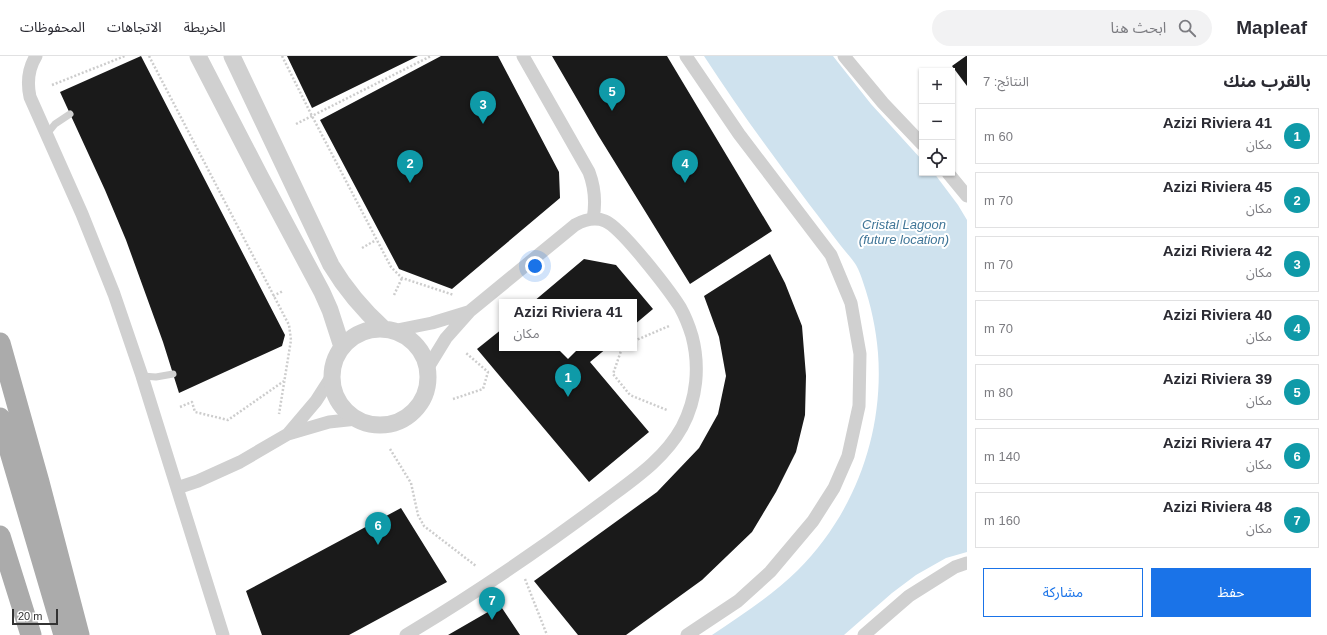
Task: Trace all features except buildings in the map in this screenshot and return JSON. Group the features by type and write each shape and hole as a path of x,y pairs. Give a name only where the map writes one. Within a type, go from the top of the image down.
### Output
{"main road":[{"path":"0,343 64,635"},
{"path":"0,418 30,485 79,635"},
{"path":"0,536 31,635"}],"street":[{"path":"36,56 31,67 28,87 33,107 98,254 116,301 178,488 223,635"},
{"path":"198,56 322,292 330,310 342,347"},
{"path":"232,56 331,265 355,300 369,315 388,330 432,323 470,311"},
{"path":"523,56 589,172 594,191 593,219"},
{"path":"686,56 739,134 831,255 851,303 860,354 859,406 848,456 834,488 813,521 770,572 738,601 687,635"},
{"path":"844,56 883,103 919,141"},
{"path":"950,176 967,196"},
{"path":"406,635 518,563 597,507 664,452 675,439 689,412 693,397 696,374 695,350 692,335 680,307 665,286 616,228 605,222 593,219 580,222 575,225 470,311 446,338 427,369"},
{"path":"374,329 388,330 401,334 415,344 421,352 427,369 427,383 423,397 418,406 408,416 395,423 385,425 366,423 357,419 345,409 336,396 332,376 333,366 342,347 356,335 374,329"},
{"path":"288,434 316,401 332,376"},
{"path":"178,488 205,478 240,462 288,434 329,422 357,419"},
{"path":"864,635 910,596 955,567 967,563"}],"lane":[{"path":"46,135 55,124 70,114"},
{"path":"142,376 156,377 173,374"}],"path":[{"path":"52,85 125,56"},
{"path":"149,56 288,325 291,340 279,414"},
{"path":"282,56 391,267 402,278 454,295"},
{"path":"296,124 431,56"},
{"path":"362,248 376,240"},
{"path":"394,295 402,278"},
{"path":"273,296 283,291"},
{"path":"637,340 669,326"},
{"path":"621,351 613,374 630,395 667,410"},
{"path":"453,399 483,389 488,372 466,353"},
{"path":"180,406 192,402 195,412 228,420 285,381"},
{"path":"390,449 412,483 418,515 424,526 476,566"},
{"path":"525,579 547,635"}],"water":[{"name":"Cristal Lagoon (future location)","path":"704,56 833,56 871,104 919,157 919,176 936,176 958,205 967,220 967,552 946,558 916,575 892,593 844,635 712,635 757,604 798,570 818,548 835,523 850,497 862,470 876,413 879,383 878,353 874,326 868,299 857,267 729,94"}],"place":[{"name":"Azizi Riviera 39","path":"612,111"},
{"name":"Azizi Riviera 42","path":"483,124"},
{"name":"Azizi Riviera 45","path":"410,183"},
{"name":"Azizi Riviera 40","path":"685,183"},
{"name":"Azizi Riviera 41","path":"568,397"},
{"name":"Azizi Riviera 47","path":"378,545"},
{"name":"Azizi Riviera 48","path":"492,620"}]}
